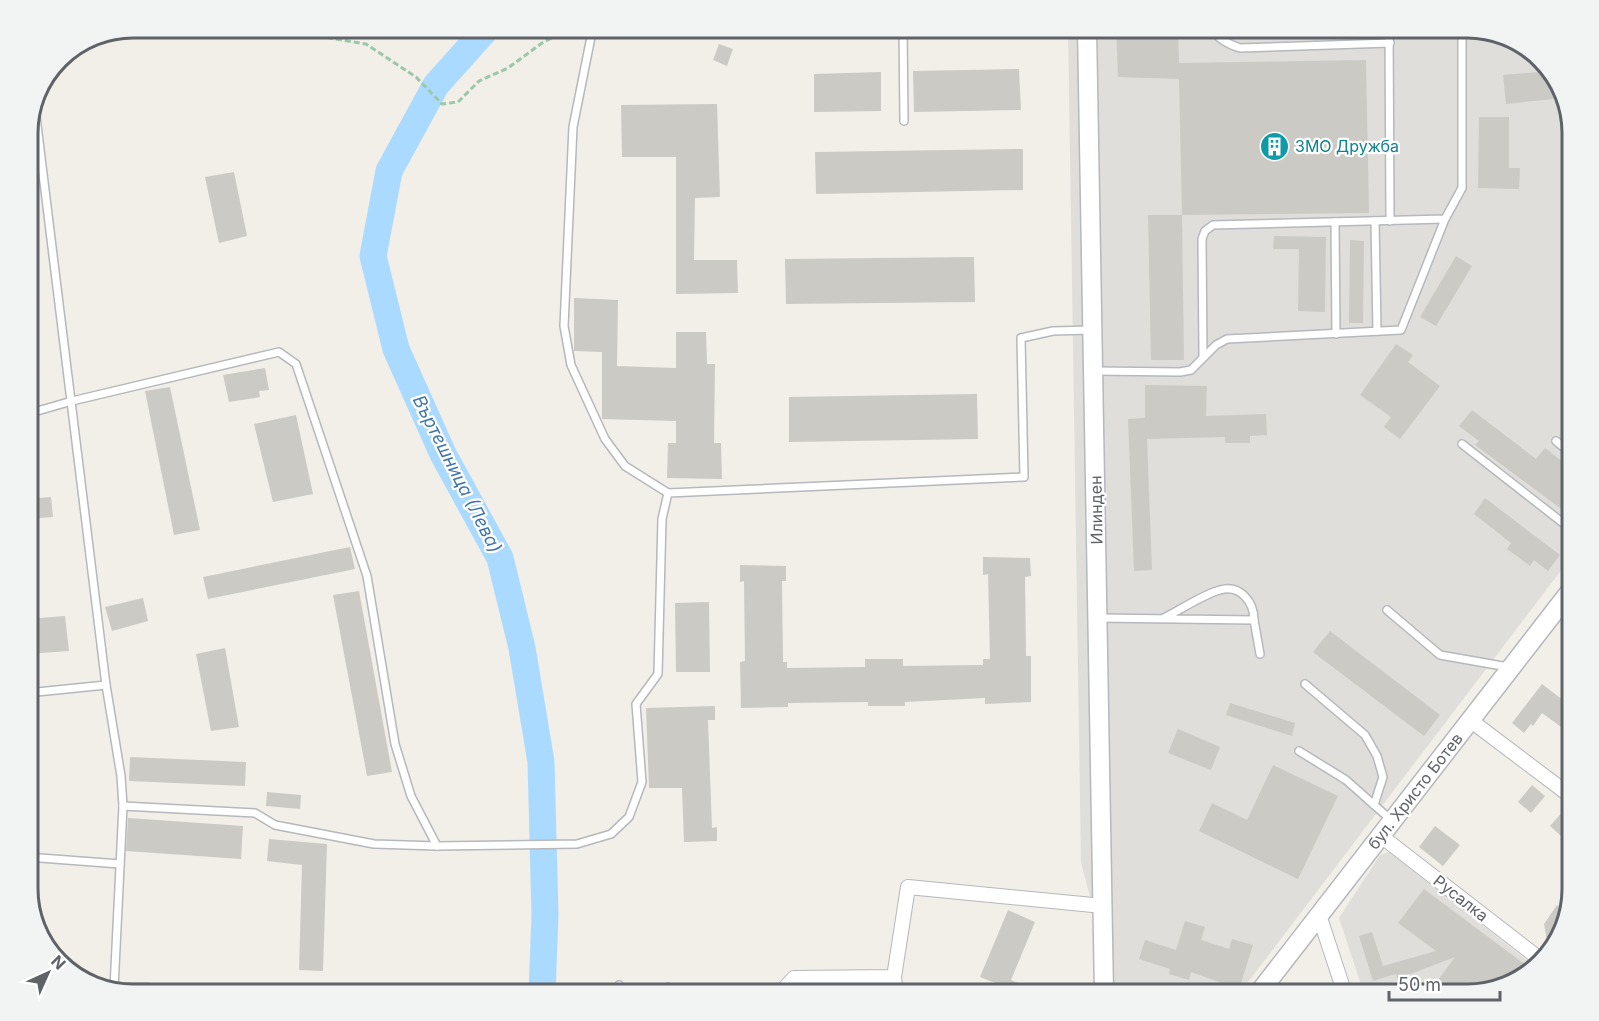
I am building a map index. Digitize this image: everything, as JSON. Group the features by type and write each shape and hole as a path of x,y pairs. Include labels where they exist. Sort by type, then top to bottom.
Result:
{"street":[{"name":"Илинден","path":"1088,38 1104,983"},
{"name":"бул. Христо Ботев","path":"1266,983 1562,602"},
{"path":"1470,720 1562,789"},
{"name":"Русалка","path":"1381,836 1534,955"},
{"path":"895,983 908,887 1103,906"},
{"path":"1319,915 1341,983"},
{"path":"789,983 794,978 894,977"}],"lane":[{"path":"591,38 573,128 564,326 571,365 605,439 626,466 668,492 1024,477 1021,338 1053,331 1093,330"},
{"path":"903,38 904,121"},
{"path":"1219,38 1240,48 1390,43"},
{"path":"1390,38 1390,221"},
{"path":"1094,371 1180,372 1191,370 1216,345 1227,339 1401,330 1445,219 1462,188 1462,38"},
{"path":"38,133 106,685 121,776 123,806 114,982"},
{"path":"1203,357 1202,238 1205,231 1213,225 1445,219"},
{"path":"1375,221 1377,331"},
{"path":"1335,222 1336,334"},
{"path":"38,411 279,352 296,364 367,576 395,744 411,796 437,846"},
{"path":"1556,441 1562,446"},
{"path":"1462,444 1562,522"},
{"path":"123,806 255,813 275,825 374,844 437,846 576,844 611,834 629,818 642,782 636,704 658,674 662,519 668,492"},
{"path":"1164,618 1220,590 1230,589 1240,592 1252,605 1260,654"},
{"path":"1387,610 1440,655 1511,667"},
{"path":"1098,618 1254,620"},
{"path":"1305,684 1365,735 1377,756 1383,777 1374,805"},
{"path":"38,692 106,685"},
{"path":"1299,751 1346,780 1392,820"},
{"path":"38,858 120,864"}],"path":[{"path":"330,38 366,44 416,77 442,104 458,102 479,81 508,68 551,38"}],"shaded area":[{"path":"1068,38 1479,38 1503,45 1519,53 1534,65 1549,85 1558,108 1562,132 1562,569 1247,983 1112,983 1081,862"},
{"path":"1389,852 1528,961 1509,974 1479,983 1360,983 1339,918 1380,855"}],"building":[{"name":"ЗМО Дружба","path":"1116,38 1178,38 1179,63 1366,60 1369,213 1182,215 1179,79 1118,77"},
{"path":"719,44 733,49 727,66 713,60"},
{"path":"1019,69 1021,110 914,112 913,71"},
{"path":"881,72 881,111 814,112 814,74"},
{"path":"1540,72 1555,99 1506,104 1503,75"},
{"path":"717,104 720,197 695,198 694,260 737,260 738,293 676,294 676,157 622,157 621,105"},
{"path":"1479,117 1509,117 1509,168 1520,168 1519,189 1478,188"},
{"path":"1023,149 1023,190 816,194 815,152"},
{"path":"234,172 247,236 219,243 205,177"},
{"path":"1148,215 1182,215 1184,360 1151,360"},
{"path":"1274,236 1326,237 1325,312 1298,311 1299,249 1273,249"},
{"path":"1350,240 1364,241 1363,323 1349,323"},
{"path":"1456,256 1472,266 1436,326 1420,317"},
{"path":"974,257 975,302 786,304 785,259"},
{"path":"574,298 618,300 617,366 676,368 676,332 706,332 707,364 715,364 714,443 721,443 722,479 667,478 668,443 676,443 676,421 602,419 602,352 574,351"},
{"path":"1396,344 1413,355 1408,362 1440,386 1400,439 1384,427 1391,417 1360,395"},
{"path":"265,368 269,390 259,391 260,397 229,402 223,375"},
{"path":"1145,385 1207,386 1206,416 1266,414 1267,435 1250,436 1250,443 1225,443 1225,437 1147,439 1152,570 1134,571 1128,419 1145,418"},
{"path":"170,387 200,530 174,535 145,391"},
{"path":"977,394 978,439 789,442 789,397"},
{"path":"1472,410 1536,459 1545,448 1562,461 1562,510 1475,445 1479,441 1459,426"},
{"path":"296,415 313,494 273,502 254,424"},
{"path":"51,497 53,517 38,518 38,498"},
{"path":"1485,498 1560,555 1548,571 1534,560 1530,566 1507,549 1511,543 1474,514"},
{"path":"350,547 355,569 208,599 203,577"},
{"path":"983,557 1030,558 1031,576 1025,577 1026,656 1031,656 1031,702 985,704 985,698 905,702 905,706 868,706 868,702 788,703 788,707 741,708 740,662 745,661 744,581 740,582 740,565 786,566 786,581 782,581 783,662 787,662 787,668 865,667 865,659 903,659 903,666 983,665 983,659 990,659 988,574 983,575"},
{"path":"359,591 392,772 367,776 333,595"},
{"path":"143,598 148,621 112,631 105,607"},
{"path":"709,602 710,672 676,672 675,603"},
{"path":"65,616 69,651 38,653 38,618"},
{"path":"1330,631 1440,715 1424,736 1313,652"},
{"path":"225,648 239,727 211,731 196,654"},
{"path":"1542,684 1562,699 1562,728 1542,713 1533,726 1531,724 1524,733 1512,723"},
{"path":"1230,703 1295,723 1292,736 1226,715"},
{"path":"715,706 715,720 708,720 712,828 717,827 717,841 684,842 682,788 649,788 646,708"},
{"path":"1178,729 1220,747 1211,770 1168,753"},
{"path":"130,757 246,762 245,786 129,781"},
{"path":"1273,765 1338,796 1298,879 1199,831 1212,803 1247,820"},
{"path":"1532,785 1545,796 1531,813 1518,802"},
{"path":"267,792 301,795 300,809 266,806"},
{"path":"1562,812 1562,837 1550,826"},
{"path":"128,818 243,826 241,859 126,851"},
{"path":"1435,826 1460,845 1443,866 1419,847"},
{"path":"269,839 327,844 323,971 299,970 302,865 267,861"},
{"path":"1424,889 1524,964 1509,974 1479,983 1436,983 1455,957 1397,979 1396,974 1373,981 1359,936 1372,932 1383,966 1436,951 1398,923"},
{"path":"1557,905 1560,907 1547,939 1544,924"},
{"path":"1008,910 1035,922 1011,980 1018,983 995,983 980,977"},
{"path":"1185,921 1205,927 1201,940 1229,949 1232,939 1253,945 1241,983 1222,983 1191,972 1189,980 1169,974 1170,969 1139,959 1145,940 1176,950"},
{"path":"120,982 149,982 149,983"}],"waterway":[{"name":"Въртешница (Лева)","path":"478,38 436,85 389,171 373,256 396,349 443,454 500,558 522,648 541,762 545,915 542,983"}],"place":[{"name":"ЗМО Дружба","path":"1274,146"}]}
